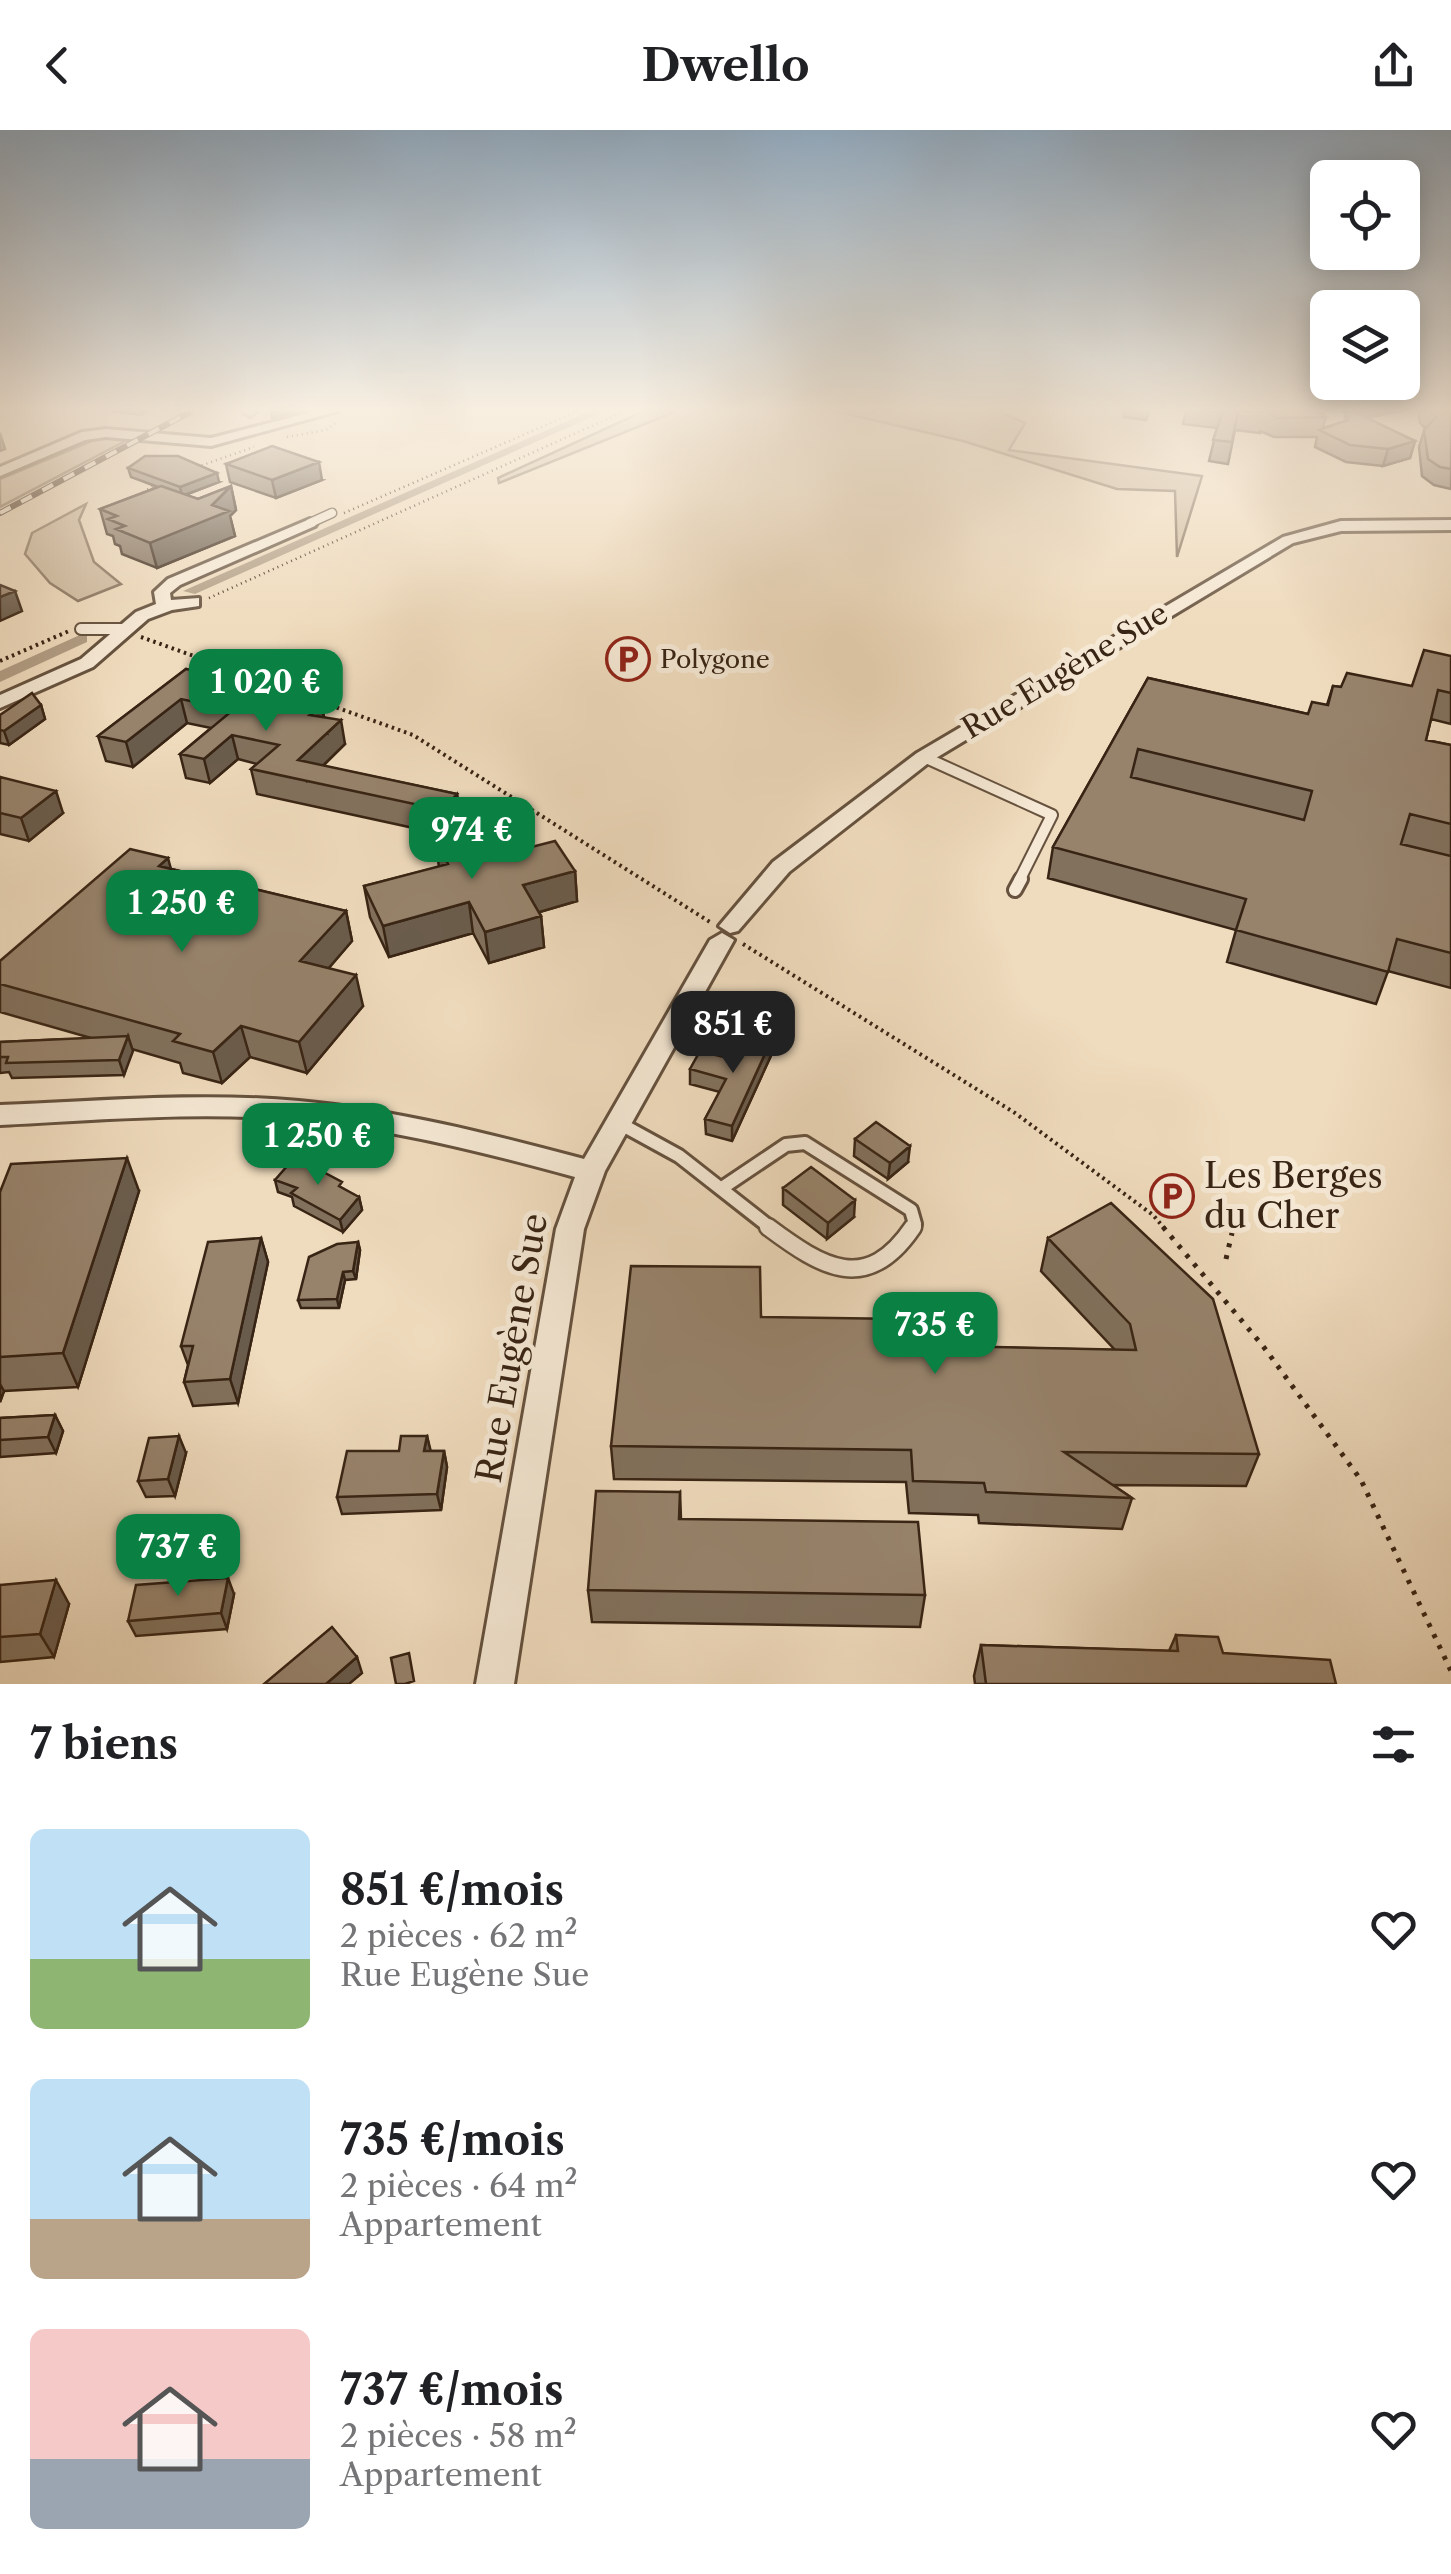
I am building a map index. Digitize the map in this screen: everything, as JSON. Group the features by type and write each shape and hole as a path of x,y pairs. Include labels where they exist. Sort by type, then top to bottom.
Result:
{"street":[{"path":"164,605 162,592 174,582 310,523"},
{"name":"Rue Eugène Sue","path":"494,1684 564,1258 591,1171 726,933 781,867 924,756 1288,540 1341,526 1451,526"},
{"path":"0,702 83,666 105,650 121,629 164,605 193,602"},
{"path":"0,1115 228,1108 334,1114 449,1135 591,1171"}],"lane":[{"path":"310,523 332,513"},
{"path":"81,629 121,629"},
{"path":"924,756 1052,815 1015,890"},
{"path":"617,1122 660,1142 823,1264 852,1271 871,1269 916,1224 912,1210 805,1144 786,1145 722,1188"}],"path":[{"path":"136,496 157,484"},
{"path":"310,523 404,484"},
{"path":"0,660 81,629"},
{"path":"1226,1258 1232,1233"}],"shaded area":[{"path":"0,484 45,484 0,507"},
{"path":"1099,484 1200,484 1177,557 1175,491 1117,489"},
{"path":"86,504 79,520 94,562 121,584 78,601 50,583 25,554 32,533"}],"building":[{"path":"161,486 198,499 231,486 212,505 229,511 150,543 116,529 125,526 108,519 117,516 100,509"},
{"path":"0,585 15,591 0,597"},
{"path":"1424,650 1451,656 1451,693 1438,690 1426,740 1451,745 1451,824 1410,814 1401,844 1451,856 1451,953 1397,939 1388,972 1236,930 1246,899 1053,847 1148,678 1308,714 1312,702 1328,705 1333,686 1341,687 1347,673 1412,686","holes":["1138,749 1312,791 1304,820 1131,777"]},
{"path":"186,669 217,675 229,670 253,681 232,691 295,704 302,698 322,708 310,715 341,720 298,760 457,794 442,810 251,769 279,745 232,735 204,759 180,754 233,710 181,699 126,742 98,736"},
{"path":"32,693 41,705 0,730 0,715"},
{"path":"0,777 56,791 21,818 0,813"},
{"path":"487,826 504,854 555,841 575,871 523,885 541,916 485,932 469,902 383,926 364,886 448,864 435,839"},
{"path":"130,849 168,858 159,866 346,911 300,961 356,975 299,1042 241,1026 213,1052 173,1041 180,1034 0,984 0,961"},
{"path":"755,1031 774,1034 732,1126 705,1119 726,1079 690,1069 700,1051 736,1060"},
{"path":"128,1036 119,1060 6,1063 8,1057 0,1057 0,1042"},
{"path":"876,1122 910,1146 890,1163 855,1139"},
{"path":"295,1157 342,1182 339,1186 359,1197 340,1220 291,1193 297,1188 275,1180"},
{"path":"127,1158 63,1353 0,1357 0,1192 11,1164"},
{"path":"811,1167 855,1200 828,1223 783,1188"},
{"path":"1111,1203 1213,1299 1259,1454 1064,1452 1132,1498 986,1492 984,1483 913,1481 911,1450 611,1446 631,1266 760,1267 761,1317 903,1319 905,1345 1136,1350 1130,1324 1048,1238"},
{"path":"261,1238 230,1379 184,1382 193,1346 181,1346 208,1242"},
{"path":"358,1242 353,1271 343,1272 337,1299 298,1300 309,1257 337,1244"},
{"path":"55,1415 48,1437 0,1440 0,1418"},
{"path":"179,1436 168,1479 138,1481 149,1438"},
{"path":"401,1436 427,1436 424,1451 444,1451 437,1494 337,1497 347,1451 399,1451"},
{"path":"596,1491 680,1492 679,1519 918,1522 925,1595 588,1590"},
{"path":"228,1578 221,1613 128,1621 136,1585"},
{"path":"56,1580 40,1634 0,1637 0,1585"},
{"path":"332,1627 357,1657 326,1684 264,1684"},
{"path":"1176,1635 1218,1637 1223,1653 1330,1660 1336,1684 986,1684 981,1645 1178,1651"},
{"path":"409,1653 414,1681 396,1684 391,1658"}],"waterway":[{"path":"190,591 435,484"},
{"path":"0,677 82,639"}],"railway":[{"path":"0,513 55,484"}],"place":[{"name":"Polygone","path":"628,659"},
{"name":"Les Berges du Cher","path":"1172,1196"}]}
